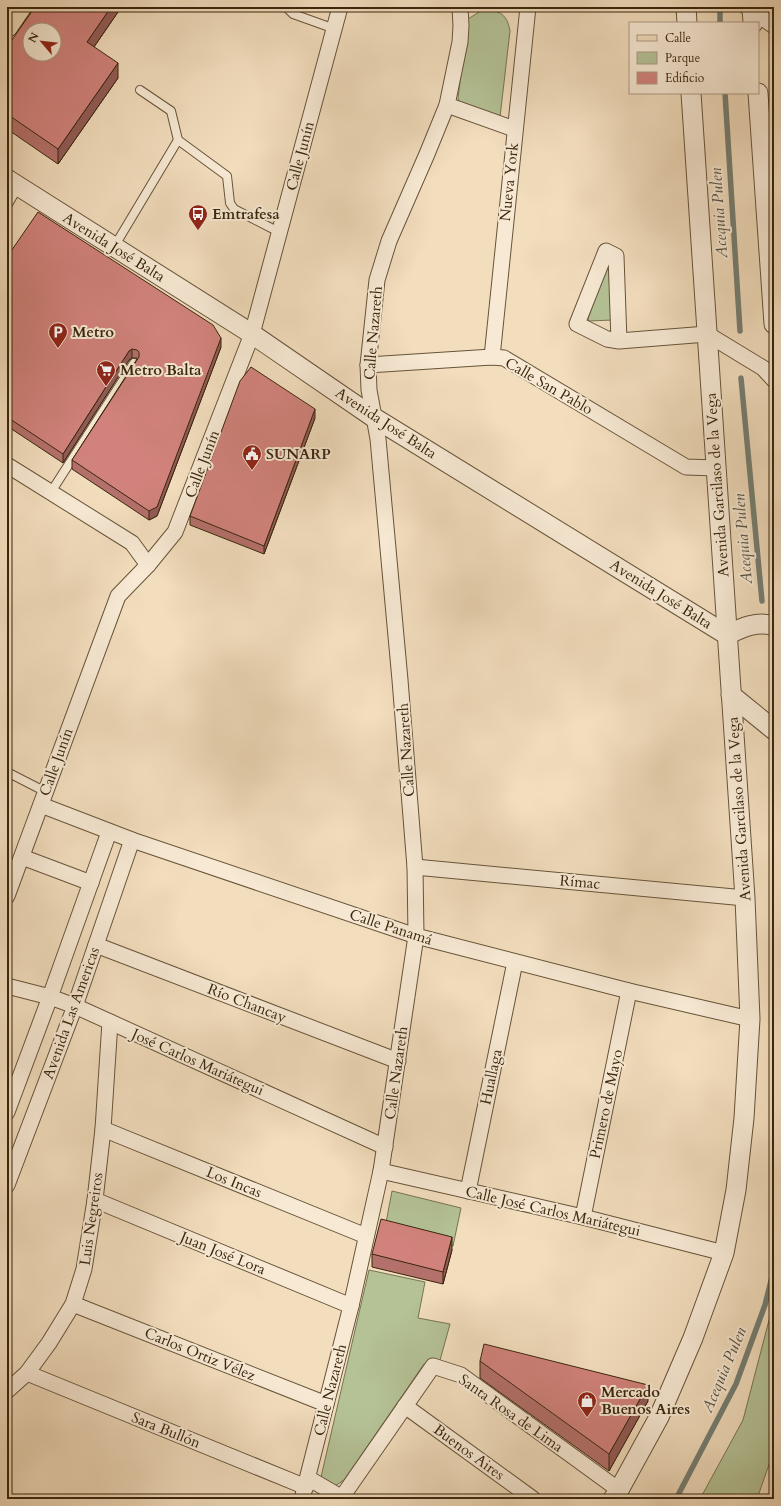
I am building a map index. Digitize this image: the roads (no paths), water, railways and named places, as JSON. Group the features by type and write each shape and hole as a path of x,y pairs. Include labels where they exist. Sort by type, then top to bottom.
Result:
{"main road":[{"path":"7,26 20,7"}],"street":[{"name":"Calle Junín","path":"7,896 118,596 148,565 176,532 252,334 340,7"},
{"name":"Calle Nazareth","path":"305,1488 351,1306 381,1171 416,936 414,867 399,665 378,439 369,390 368,365 377,280 389,241 447,105 460,42 460,7"},
{"name":"Nueva York","path":"492,357 514,129 528,7"},
{"path":"686,7 687,22"},
{"path":"751,12 774,26"},
{"name":"Avenida Garcilaso de la Vega","path":"616,1495 659,1417 693,1338 724,1253 736,1190 744,1118 750,1019 745,898 691,94"},
{"path":"758,94 769,186 774,324"},
{"path":"447,105 514,129"},
{"name":"Avenida José Balta","path":"13,183 252,334 373,417 727,635 743,627 761,624 774,626"},
{"path":"620,341 616,256 606,251 577,324 607,338 620,341 707,334 762,368 774,380"},
{"name":"Calle San Pablo","path":"368,365 492,357 504,358 686,467 716,468"},
{"path":"7,464 132,543 148,565"},
{"path":"731,695 774,730"},
{"name":"Calle Panamá","path":"43,799 109,832 416,936 629,991 750,1019"},
{"name":"Avenida Las Americas","path":"7,1112 109,832"},
{"name":"Avenida Las Americas","path":"7,1185 75,1006 132,840"},
{"path":"22,857 91,883"},
{"name":"Rímac","path":"414,867 745,898"},
{"name":"Río Chancay","path":"96,945 398,1061"},
{"name":"Huallaga","path":"468,1191 515,962"},
{"name":"José Carlos Mariátegui","path":"7,986 50,997 75,1006 385,1148"},
{"name":"Primero de Mayo","path":"583,1217 629,991"},
{"name":"Luis Negreiros","path":"7,1391 27,1374 49,1343 73,1304 84,1269 95,1200 103,1129 110,1022"},
{"name":"Los Incas","path":"103,1129 366,1236"},
{"name":"Calle José Carlos Mariátegui","path":"381,1171 583,1217 724,1253"},
{"name":"Juan José Lora","path":"95,1200 351,1306"},
{"name":"Carlos Ortiz Vélez","path":"73,1304 326,1404"},
{"name":"Santa Rosa de Lima","path":"343,1498 433,1366 461,1375 616,1495"},
{"name":"Sara Bullón","path":"27,1374 305,1488 343,1498"},
{"name":"Buenos Aires","path":"405,1406 533,1499"}],"lane":[{"path":"288,7 293,14 334,29"},
{"path":"140,90 171,111 178,140 227,176 230,203 234,209 279,232"},
{"path":"114,247 178,140"},
{"path":"7,206 13,183"},
{"path":"51,492 134,363"},
{"path":"7,772 43,799"}],"waterway":[{"name":"Acequia Pulen","path":"720,12 720,22"},
{"name":"Acequia Pulen","path":"725,94 740,331"},
{"name":"Acequia Pulen","path":"741,378 762,601"},
{"name":"Acequia Pulen","path":"676,1499 736,1384 765,1305 774,1269"}],"place":[{"name":"Emtrafesa","path":"198,231"},
{"name":"Metro","path":"58,349"},
{"name":"Metro Balta","path":"106,387"},
{"name":"SUNARP","path":"252,471"},
{"name":"Mercado Buenos Aires","path":"587,1418"}]}
